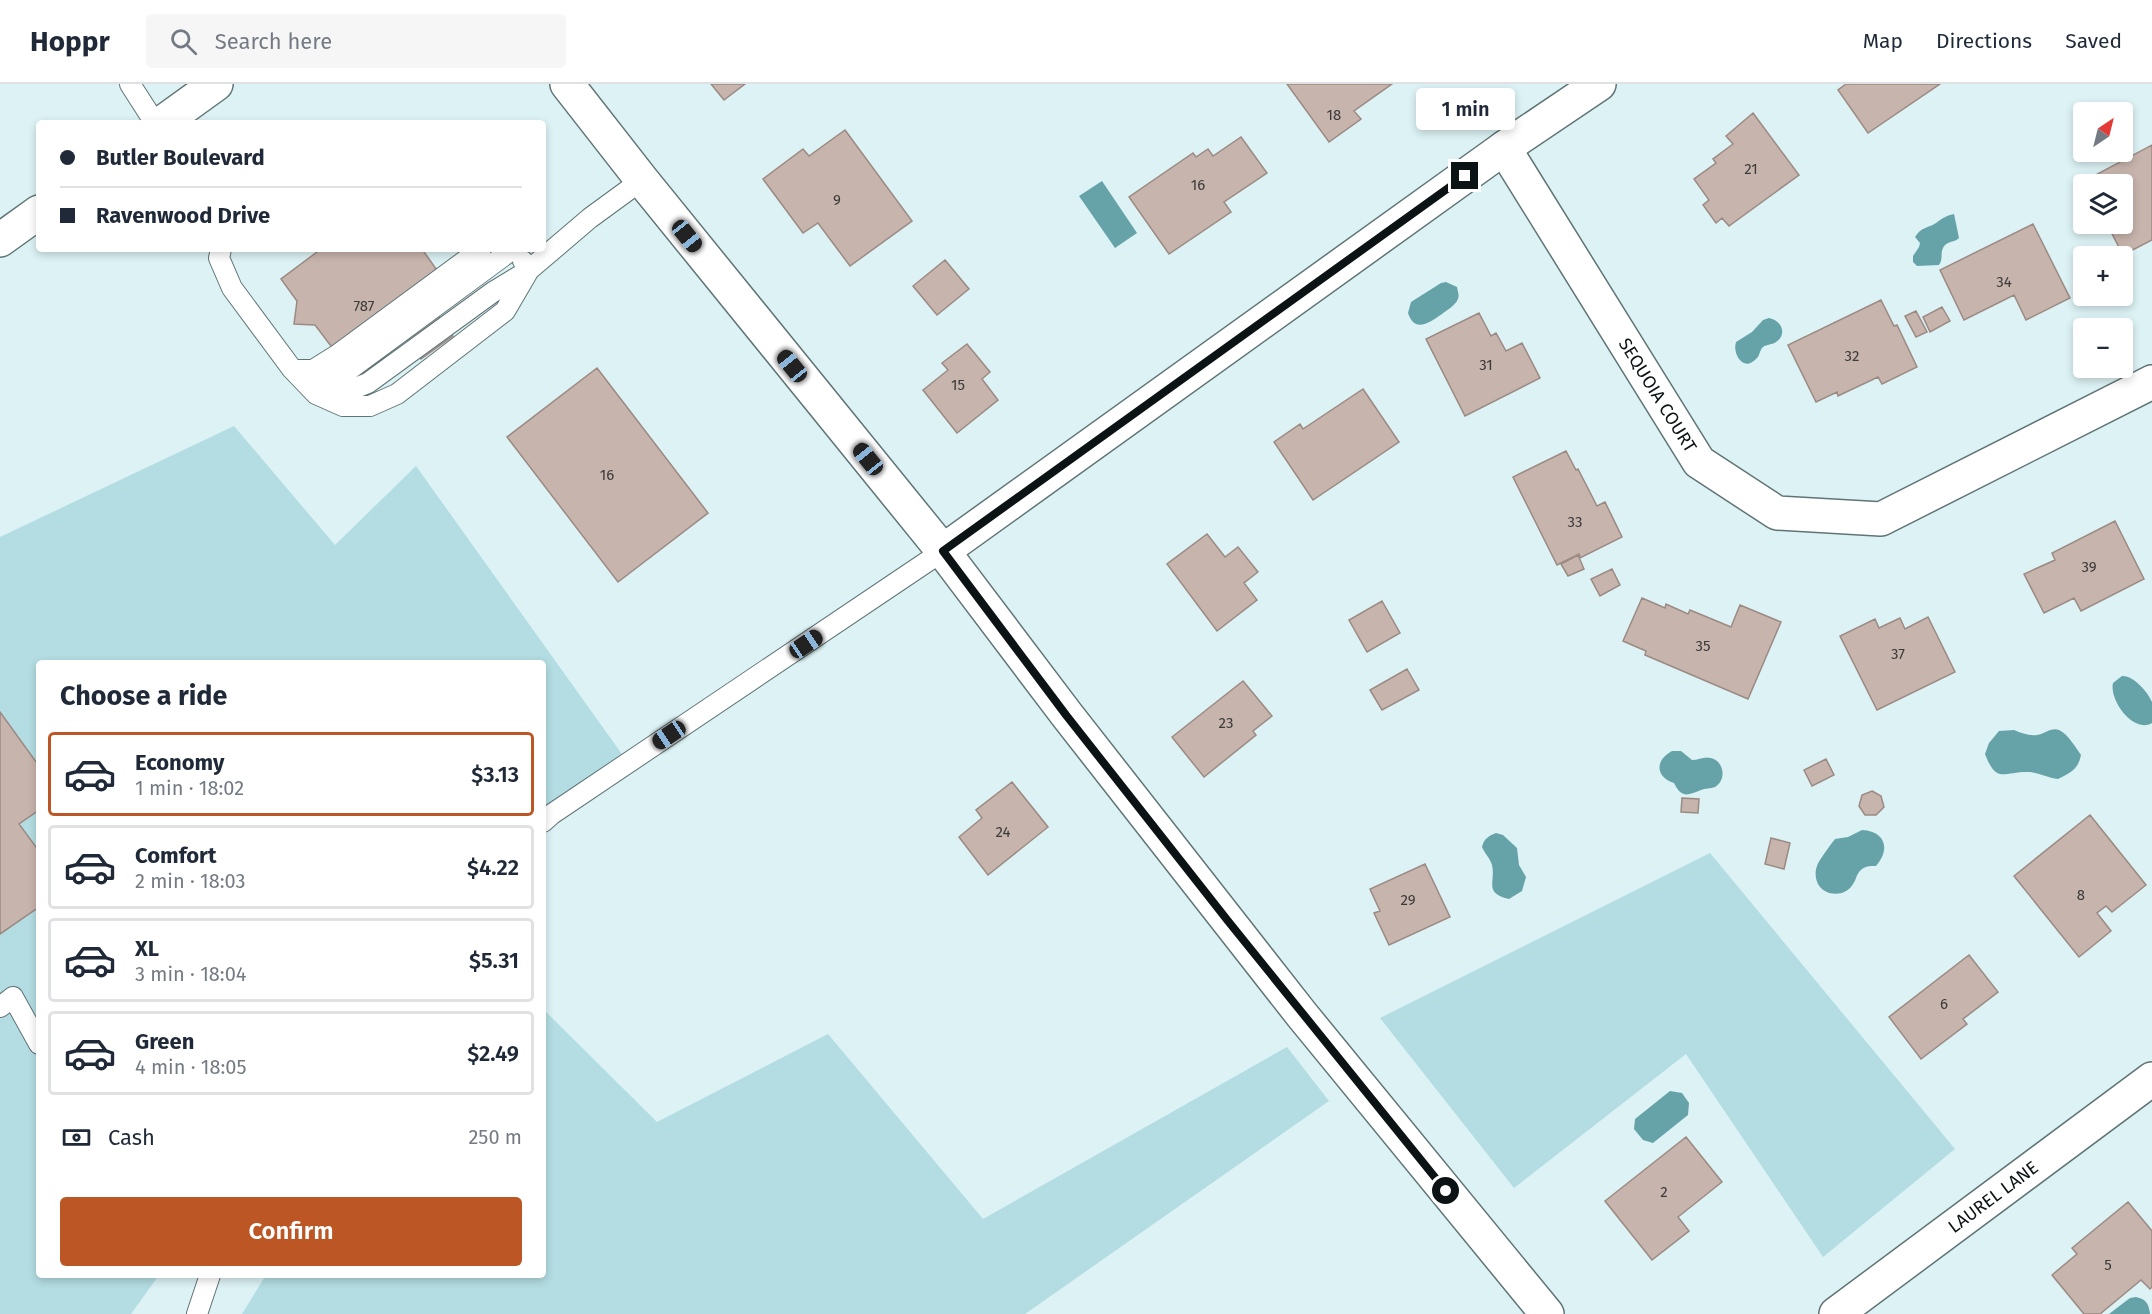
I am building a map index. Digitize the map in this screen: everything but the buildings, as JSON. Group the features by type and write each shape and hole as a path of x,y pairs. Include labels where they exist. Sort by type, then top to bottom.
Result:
{"main road":[{"path":"166,120 216,84"},
{"path":"567,84 943,551 1066,715 1302,1015 1547,1314"},
{"path":"943,551 1504,148 1599,84"},
{"name":"SEQUOIA COURT","path":"1504,148 1699,462 1777,513 1881,519 2152,382"},
{"path":"3,232 36,214"},
{"name":"LAUREL LANE","path":"1836,1314 2150,1084"}],"lane":[{"path":"130,84 153,120"},
{"path":"220,252 219,258 232,288 292,369 316,394 343,406 370,406 397,394 505,311 529,270 590,218 642,180"},
{"path":"292,369 313,370 337,356 477,252"},
{"path":"292,369 317,380 342,375 509,252"},
{"path":"515,252 529,270"},
{"path":"546,819 943,551"},
{"path":"0,1007 13,997 36,1039"},
{"path":"197,1314 209,1278"}],"shaded area":[{"path":"1102,181 1137,233 1115,248 1079,196"},
{"path":"1954,214 1959,238 1945,245 1939,265 1917,266 1913,262 1913,256 1920,243 1915,237 1917,234 1944,217"},
{"path":"1446,282 1457,287 1459,296 1456,303 1428,323 1419,325 1415,323 1408,313 1411,302"},
{"path":"1769,318 1780,324 1782,335 1780,339 1763,347 1752,363 1743,363 1737,357 1736,342 1752,332 1763,320"},
{"path":"234,426 335,545 416,466 629,764 546,818 546,660 36,660 36,1278 157,1278 131,1314 0,1314 0,537"},
{"path":"2122,676 2135,681 2150,698 2152,723 2137,724 2124,714 2113,690 2113,683"},
{"path":"2053,729 2059,730 2069,738 2081,755 2076,768 2058,779 2030,772 1997,773 1989,764 1985,754 1989,743 1999,731 2014,730 2034,735"},
{"path":"1672,751 1681,751 1692,760 1706,757 1715,760 1722,771 1719,784 1692,793 1680,792 1674,783 1664,777 1660,768 1662,759"},
{"path":"1862,830 1870,831 1880,837 1884,847 1881,860 1876,866 1861,870 1846,891 1835,894 1825,891 1818,884 1816,877 1816,868 1820,860 1835,839 1848,837"},
{"path":"1496,833 1503,835 1517,848 1519,865 1526,877 1522,891 1509,899 1501,897 1493,890 1492,865 1482,847 1487,838"},
{"path":"1710,853 1955,1149 1823,1257 1686,1054 1514,1188 1380,1018"},
{"path":"546,1012 657,1122 828,1034 983,1219 1287,1047 1329,1101 1025,1314 242,1314 264,1278 546,1278"},
{"path":"1670,1091 1682,1093 1689,1103 1688,1115 1653,1143 1643,1140 1634,1129 1635,1119"},
{"path":"2136,1297 2146,1302 2150,1314 2109,1314 2130,1298"}],"route":[{"path":"1446,1191 1302,1015 1066,715 943,551 1465,176"}]}
